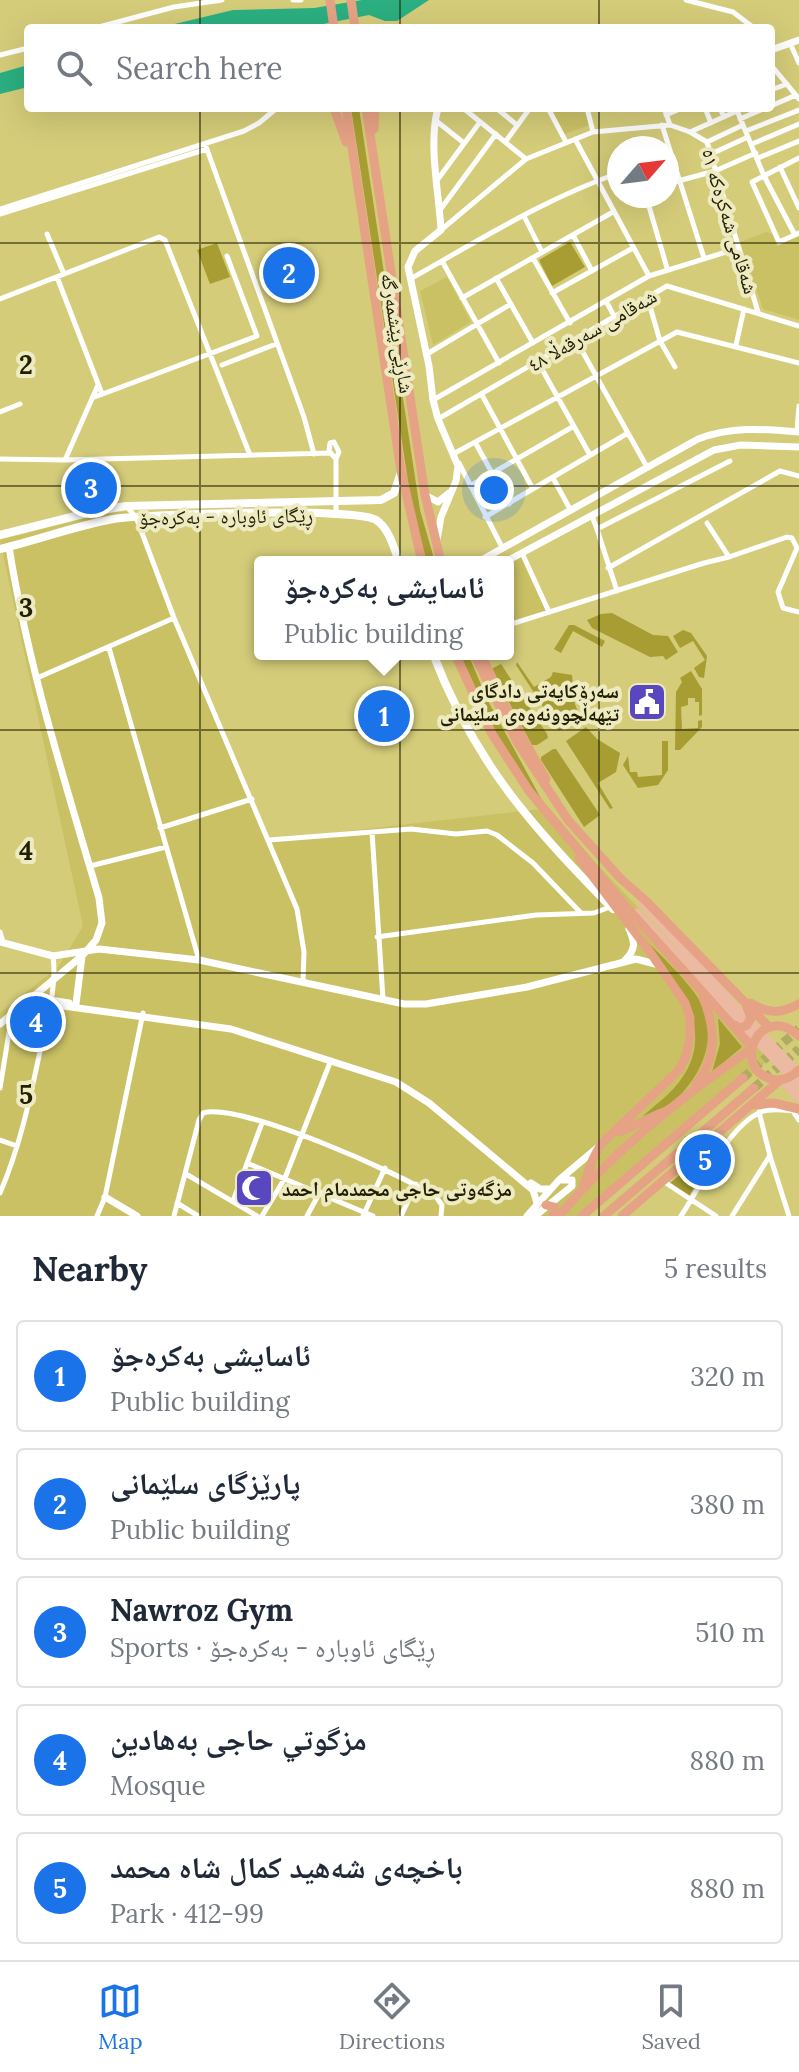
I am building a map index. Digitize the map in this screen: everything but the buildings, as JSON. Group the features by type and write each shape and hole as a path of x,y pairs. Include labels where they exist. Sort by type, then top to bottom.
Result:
{"highway":[{"path":"333,24 329,0 336,0"},
{"path":"351,0 354,24"},
{"path":"335,112 356,171"},
{"name":"شاڕێی پێشمەرگە","path":"347,112 401,471 421,556"},
{"name":"شاڕێی پێشمەرگە","path":"367,112 425,495 440,556"},
{"path":"375,112 375,169"},
{"path":"457,660 492,734 513,769 660,966 680,994 687,1010 690,1038 686,1056 674,1077 605,1141 593,1159 583,1187"},
{"path":"477,660 517,742 554,801 620,878 646,901 734,1010 752,1048 752,1061 758,1071 768,1078 781,1080"},
{"path":"484,660 505,706 544,774 554,801"},
{"path":"541,807 700,990 734,1010 772,1027 788,1028 799,1036"},
{"path":"605,1141 675,1105 700,1078 712,1047 712,1020 700,990"},
{"path":"734,1010 773,1013 799,1005"},
{"path":"556,1216 583,1187 675,1105 752,1048 759,1034 799,1005"},
{"path":"626,1213 756,1109 781,1080 799,1072"},
{"path":"582,1216 743,1078"},
{"path":"604,1216 754,1088"},
{"path":"756,1109 774,1103 799,1109"},
{"path":"542,1204 554,1207 556,1216"}],"main road":[{"path":"0,535 122,507 373,501 388,498 396,489 401,471"},
{"path":"152,505 155,516"},
{"path":"119,518 122,507"},
{"name":"ڕێگای ئاوبارە - بەکرەجۆ","path":"4,548 119,518 336,514 359,515 380,523 397,556"},
{"path":"436,660 455,706 497,778 525,815 626,922"},
{"path":"592,865 799,1072"},
{"path":"734,1010 799,1085"},
{"path":"781,1080 799,1098"}],"street":[{"path":"110,24 174,7 222,0"},
{"path":"293,0 301,0"},
{"path":"686,0 733,12 749,24"},
{"path":"775,48 799,40"},
{"path":"775,42 786,44 799,63"},
{"path":"0,55 24,49"},
{"path":"775,70 797,97 775,105"},
{"path":"775,88 787,84"},
{"path":"707,142 799,110"},
{"path":"0,212 206,146 252,127 272,112"},
{"path":"437,112 441,230 410,258 410,279 438,419 503,549"},
{"path":"468,112 526,159"},
{"path":"506,112 517,125"},
{"path":"506,141 527,112"},
{"path":"550,112 566,142"},
{"path":"588,112 593,132"},
{"path":"665,112 680,180 704,258"},
{"path":"707,112 711,123"},
{"path":"722,112 724,117"},
{"path":"690,132 733,112"},
{"path":"737,112 764,176 797,234 779,242 752,182 764,176 780,167 799,158"},
{"path":"711,154 761,112"},
{"path":"435,120 464,143"},
{"path":"438,179 480,122"},
{"path":"752,145 799,124"},
{"name":"شەقامی شەکرەکە ٥١","path":"441,230 526,159 593,132 666,125 690,132 707,142 758,312"},
{"path":"440,211 496,134"},
{"path":"575,139 649,276"},
{"path":"680,180 799,141"},
{"path":"206,146 304,417 314,454"},
{"path":"780,167 799,208"},
{"path":"410,279 524,216 607,177"},
{"path":"650,208 667,268"},
{"path":"462,298 613,212"},
{"path":"524,216 542,252"},
{"path":"47,234 64,274"},
{"path":"573,235 592,271"},
{"path":"0,299 159,237 165,240 250,455"},
{"path":"552,293 633,248"},
{"path":"433,400 649,276 739,248"},
{"path":"92,398 257,336 227,256"},
{"path":"533,258 570,323"},
{"path":"442,261 499,363"},
{"path":"57,277 102,394"},
{"path":"496,278 533,343"},
{"name":"شەقامی سەرقەڵا ٤٨","path":"438,419 667,286 799,326"},
{"path":"647,296 660,341 675,367"},
{"path":"606,301 614,316"},
{"path":"427,354 511,304"},
{"path":"736,345 744,309"},
{"path":"456,456 475,442 677,332 799,363"},
{"path":"576,340 647,467"},
{"path":"222,365 276,344"},
{"path":"538,362 590,455"},
{"path":"65,460 98,384"},
{"path":"482,395 533,489"},
{"path":"0,412 20,404"},
{"path":"495,556 688,443 718,432 746,428 798,432 799,406"},
{"path":"425,495 440,502 455,484 468,483 492,473 574,426"},
{"path":"485,517 628,433"},
{"path":"475,442 509,504"},
{"path":"336,459 331,453 332,443 339,450 336,459 336,514"},
{"path":"514,557 719,448 741,445 799,447"},
{"path":"0,459 331,453"},
{"path":"436,545 441,517 455,484 456,456"},
{"path":"597,529 730,461"},
{"path":"608,568 780,471 799,476"},
{"path":"553,478 571,511"},
{"path":"136,517 152,505"},
{"path":"122,507 136,517 174,618 299,917 304,952 303,982"},
{"path":"592,516 617,591"},
{"path":"707,523 729,557"},
{"path":"514,623 787,537 796,537 797,548 778,592 783,608 799,612"},
{"path":"0,1024 82,956 96,940 102,923 99,898 4,548"},
{"path":"522,553 549,612"},
{"path":"37,678 174,618"},
{"path":"109,648 199,960"},
{"path":"160,828 252,799"},
{"path":"269,840 411,829 456,834 487,831 497,835 533,863 581,913"},
{"path":"372,832 383,1000"},
{"path":"90,866 166,847"},
{"path":"377,937 536,915 594,913 611,906"},
{"path":"623,961 633,953 634,946 626,922"},
{"path":"0,932 1,942 53,956 88,949 126,950 199,960 383,1000 426,1004 527,987 623,961 636,959 660,966"},
{"path":"0,1193 17,1146 50,1002 56,975 53,956"},
{"path":"76,1004 82,956"},
{"path":"29,999 242,1029 382,1076 430,1102 535,1187 550,1189"},
{"path":"50,1002 143,1015"},
{"path":"0,1088 12,1014"},
{"path":"97,1216 105,1197 143,1015"},
{"path":"186,1174 255,1215 285,1178 331,1060"},
{"path":"430,1102 533,1190 542,1204"},
{"path":"756,1109 793,1111 799,1120"},
{"path":"756,1109 789,1216"},
{"path":"681,1216 733,1135 756,1109"},
{"path":"174,1216 199,1120 203,1113 224,1113 303,1136 385,1168 416,1184 439,1201 441,1216"},
{"path":"233,1201 262,1123"},
{"path":"0,1140 17,1146"},
{"path":"535,1216 550,1189 605,1141"},
{"path":"732,1216 770,1156"},
{"path":"247,1163 373,1216"},
{"path":"364,1214 385,1168"},
{"path":"527,1216 573,1185 570,1179 559,1180"},
{"path":"663,1181 716,1216"},
{"path":"401,1216 416,1184"},
{"path":"307,1216 320,1192"},
{"path":"105,1197 137,1216"},
{"path":"177,1203 198,1216"},
{"path":"779,1216 786,1207"}],"shaded area":[{"path":"362,0 429,0 397,21 385,21 369,15 323,24 175,24 233,10 314,8"},
{"path":"24,66 24,88 0,94 0,73"},
{"path":"352,112 360,112 420,510 433,556 425,556 413,514"},
{"path":"552,112 587,112 590,125 564,134"},
{"path":"766,232 772,234 777,246 799,236 799,320 763,309 740,242"},
{"path":"570,242 585,267 552,286 539,260"},
{"path":"217,243 230,277 210,284 197,250"},
{"path":"447,277 471,322 433,345 420,291"},
{"path":"135,511 167,601 269,840 549,808 596,863 776,1054 589,1216 0,1216 0,1013 59,966 83,926 0,540 107,513"},
{"path":"522,553 549,612 514,623 514,558"},
{"path":"612,613 653,635 668,636 678,652 666,660 663,656 650,657 592,628 587,620"},
{"path":"569,625 605,641 602,647 573,631 561,653 554,649"},
{"path":"683,630 691,633 707,656 704,678 699,677 694,668 705,660 693,641 680,648 673,636"},
{"path":"463,660 471,660 488,701 545,806 515,765 497,735"},
{"path":"517,662 534,687 551,677 553,672 572,675 574,701 580,718 559,731 516,665"},
{"path":"501,664 547,734 548,738 537,745 532,745 491,669"},
{"path":"691,671 702,689 702,715 699,716 699,702 688,698 688,705 681,707 682,729 698,728 698,721 702,720 702,727 680,750 675,750 676,692 682,682 680,678"},
{"path":"586,727 597,739 620,753 616,772 598,783 613,808 610,809 566,741"},
{"path":"662,741 668,741 668,770 658,785 638,788 623,765 628,756 630,772 637,772 638,777 662,775"},
{"path":"556,749 600,815 584,827 541,760"},
{"path":"642,936 696,995 707,1023 708,1037 701,1065 685,1090 671,1103 642,1117 682,1078 692,1059 695,1040 687,1003"},
{"path":"718,1018 742,1047 712,1072 720,1044"},
{"path":"726,1136 689,1196 670,1183"}],"tunnel":[{"path":"743,1078 799,1029"},
{"path":"754,1088 799,1049"}],"place":[{"name":"پارێزگای سلێمانی","path":"289,273"},
{"name":"Nawroz Gym","path":"91,488"},
{"name":"سەرۆکایەتی دادگای تێهەڵچوونەوەی سلێمانی","path":"647,702"},
{"name":"ئاسایشی بەکرەجۆ","path":"384,716"},
{"name":"مزگوتي حاجی بەهادین","path":"36,1022"},
{"name":"باخچەی شەهید کمال شاە محمد","path":"705,1160"},
{"name":"مزگەوتی حاجی محمدمام احمد","path":"254,1188"}]}
